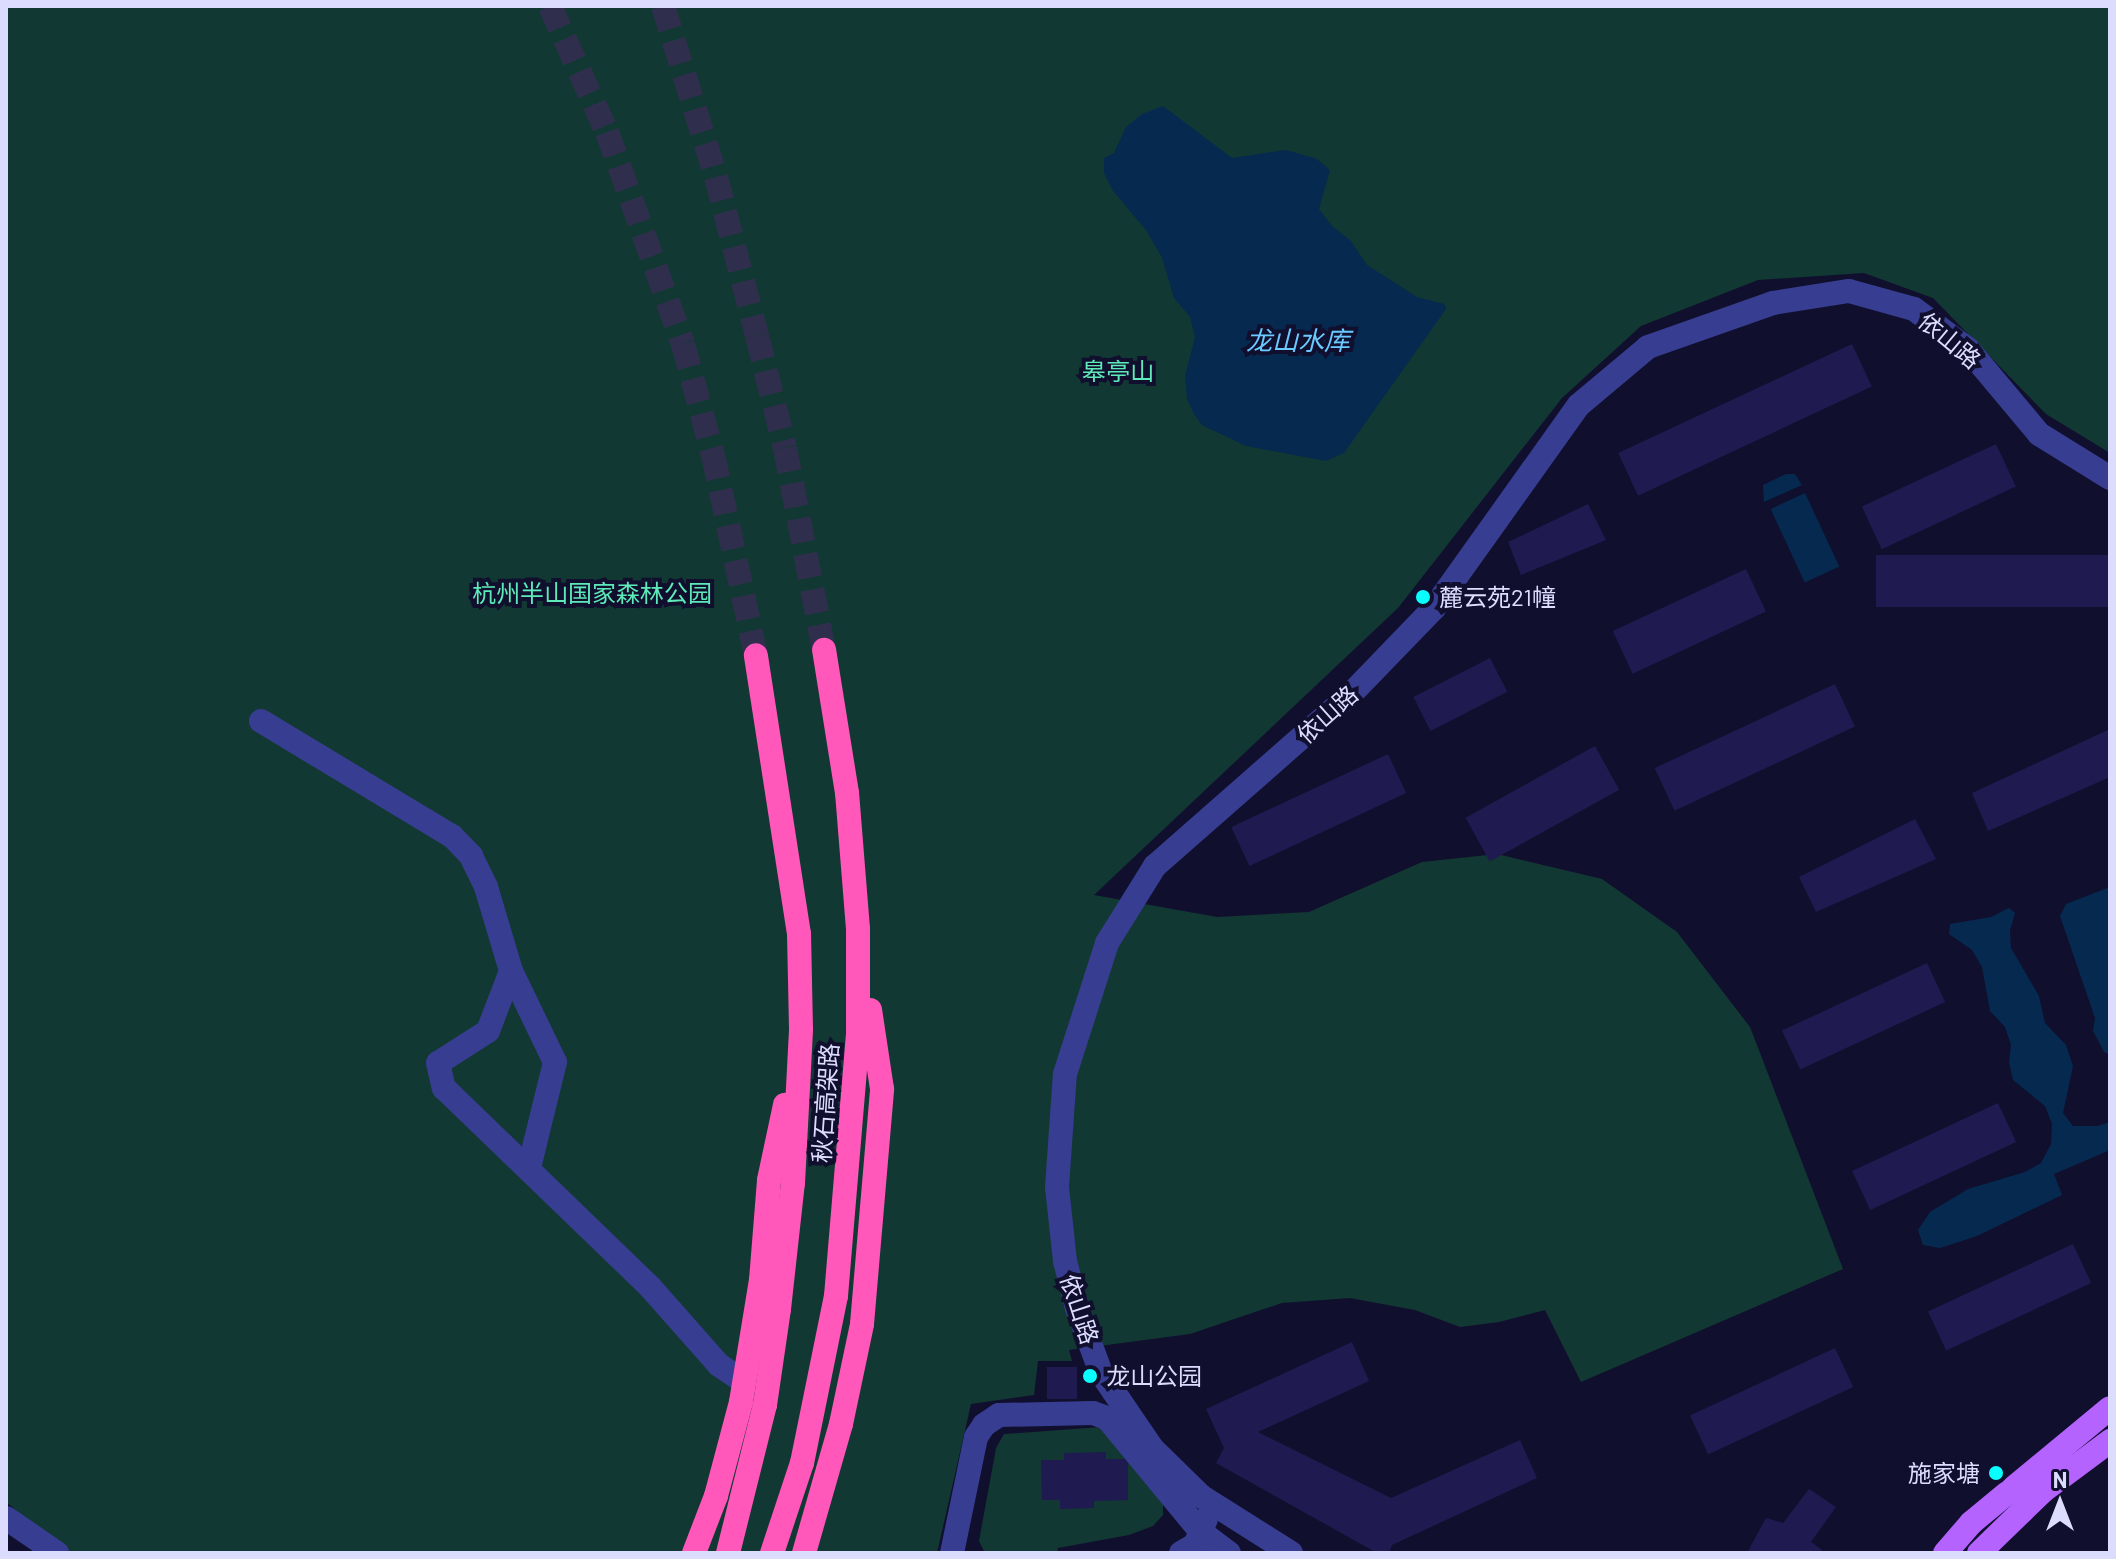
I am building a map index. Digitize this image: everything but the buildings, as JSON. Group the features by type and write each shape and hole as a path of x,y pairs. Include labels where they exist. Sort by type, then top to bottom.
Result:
{"highway":[{"name":"秋石高架路","path":"772,1553 802,1463 836,1296 858,1032 858,929 847,793 824,650"},
{"name":"秋石高架路","path":"728,1553 765,1405 775,1336 793,1183 801,1029 799,934 756,655"},
{"path":"804,1553 841,1424 862,1324 882,1089 858,929"},
{"path":"694,1553 716,1496 744,1382 761,1280 769,1180 801,1029"}],"main road":[{"path":"1945,1553 1971,1523 2110,1408"},
{"path":"1979,1553 2043,1491 2110,1441"}],"street":[{"name":"依山路","path":"1291,1553 1209,1501 1152,1448 1101,1373 1077,1308 1065,1261 1057,1187 1065,1074 1107,943 1155,866 1352,693 1434,608 1579,405 1648,347 1773,303 1849,291 1914,309 1968,349 2039,434 2110,478"},
{"path":"261,721 452,836 471,856 486,887 511,971 555,1062 529,1168"},
{"path":"511,971 488,1031 438,1063 444,1088 650,1287 719,1365 744,1382"},
{"path":"952,1553 976,1437 984,1425 999,1415 1093,1413 1107,1418 1201,1532 1229,1553"},
{"path":"1181,1553 1195,1545 1209,1501"},
{"path":"6,1518 57,1553"}],"green space":[{"name":"皋亭山","path":"6,6 2110,6 2110,453 2046,414 1933,298 1864,273 1758,280 1641,326 1562,398 1398,608 1094,895 1217,917 1309,912 1422,862 1497,854 1602,879 1677,932 1750,1027 1843,1269 1581,1382 1545,1310 1499,1322 1460,1327 1415,1310 1350,1298 1282,1303 1190,1334 1069,1350 1072,1361 1038,1361 1034,1395 971,1404 937,1553 68,1553 6,1502"},
{"path":"1101,1427 1163,1502 1163,1515 1153,1526 1129,1535 1058,1548 1057,1553 985,1553 979,1541 996,1448 1004,1434"}],"water":[{"name":"龙山水库","path":"1163,106 1232,158 1286,150 1317,159 1330,170 1319,209 1332,226 1351,241 1367,265 1417,297 1444,304 1446,309 1344,453 1326,461 1246,446 1202,425 1194,414 1187,399 1185,376 1195,337 1190,317 1174,298 1162,258 1146,230 1113,191 1104,173 1104,158 1114,153 1126,127 1142,114"},
{"path":"1786,474 1795,474 1802,485 1764,502 1763,485"},
{"path":"1805,493 1839,566 1805,582 1771,509"},
{"path":"2110,887 2110,1055 2104,1052 2093,1031 2095,1018 2060,916 2066,904"},
{"path":"2009,908 2015,913 2010,930 2011,948 2039,996 2045,1023 2066,1045 2073,1066 2063,1113 2073,1126 2098,1126 2110,1122 2110,1150 2054,1174 2062,1195 1977,1236 1940,1248 1923,1245 1918,1230 1930,1212 1968,1189 2025,1172 2041,1163 2051,1144 2052,1124 2045,1106 2013,1080 2009,1062 2011,1045 2005,1027 1990,1011 1982,967 1972,950 1949,934 1950,924 1991,917"}],"tunnel":[{"path":"550,6 607,132 683,344 713,455 756,655"},
{"path":"663,6 716,177 757,336 785,448 824,650"}],"place":[{"name":"麓云苑21幢","path":"1423,597"},
{"name":"龙山公园","path":"1090,1376"},
{"name":"施家塘","path":"1996,1473"}],"park label":[{"name":"杭州半山国家森林公园","path":"592,593"}]}
